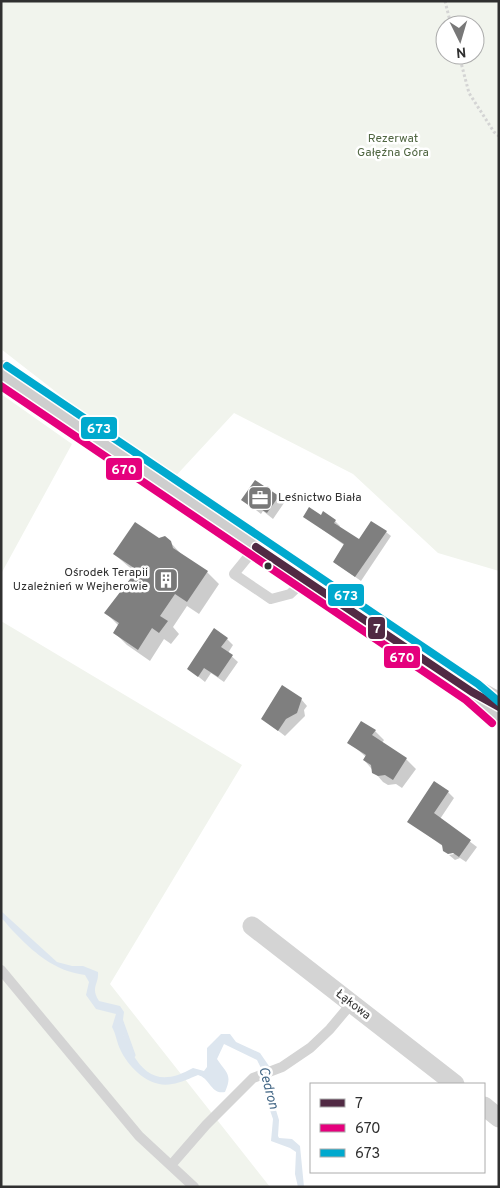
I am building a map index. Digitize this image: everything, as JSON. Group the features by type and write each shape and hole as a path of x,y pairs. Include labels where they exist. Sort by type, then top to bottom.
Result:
{"main road":[{"path":"1,374 305,580 472,692 499,708"},
{"path":"472,692 499,716"}],"street":[{"name":"Łąkowa","path":"252,926 454,1083"},
{"path":"485,1107 499,1118"}],"lane":[{"path":"256,547 234,574 271,600 290,594 305,580"},
{"path":"1,970 139,1136 172,1164 194,1187"},
{"path":"172,1164 211,1120 253,1078 263,1072 282,1067 310,1048 351,1004"}],"path":[{"path":"445,1 448,15"},
{"path":"462,65 469,93 494,132 499,136"}],"green space":[{"name":"Rezerwat Gałęźna Góra","path":"1,1 499,1 499,571 438,553 353,474 234,413 172,480 85,419 60,395 1,349"},
{"path":"1,394 72,444 1,574"},
{"path":"1,621 242,765 110,984 270,1187 1,1187"}],"water":[{"path":"1,911 57,962 72,966 83,966 98,972 95,989 96,996 99,1001 120,1006 124,1012 123,1033 126,1042 138,1062 151,1074 158,1077 166,1077 183,1073 193,1068 204,1071 207,1067 207,1048 221,1034 230,1034 236,1042 260,1053 269,1066 272,1097 279,1120 278,1136 279,1138 292,1139 300,1146 304,1187 298,1187 295,1174 296,1152 271,1141 273,1119 264,1093 263,1072 257,1060 224,1044 217,1059 228,1077 225,1092 213,1089 205,1079 198,1075 182,1082 164,1085 148,1080 128,1063 120,1049 112,1027 116,1014 96,1009 86,995 89,982 85,975 54,965 36,953 1,918"}],"building":[{"name":"Leśnictwo Biała","path":"255,480 279,496 267,513 256,506 254,509 241,500"},
{"path":"309,507 321,515 323,511 336,520 334,523 359,539 371,521 387,531 355,577 333,562 344,544 303,517"},
{"name":"Ośrodek Terapii Uzależnień w Wejherowie","path":"135,522 159,538 165,536 171,541 173,548 208,571 187,602 175,594 160,616 168,621 159,633 152,628 138,650 113,633 119,623 104,613 137,570 113,554"},
{"path":"214,628 228,638 221,647 233,655 218,677 204,668 198,677 187,669"},
{"path":"282,685 302,698 297,713 286,719 278,731 261,719"},
{"path":"361,721 376,730 372,735 407,758 393,780 385,775 378,776 372,773 371,765 363,760 366,755 347,743"},
{"path":"434,781 449,791 434,813 471,840 459,857 453,853 448,854 443,851 442,845 407,822"}],"waterway":[{"name":"Cedron","path":"119,1016 133,1055"}],"transit line":[{"name":"673","path":"7,366 478,684 499,702"},
{"name":"670","path":"1,386 466,700 492,723"},
{"name":"7","path":"256,547 472,692 499,707"}],"place":[{"name":"Leśnictwo Biała","path":"260,498"},
{"name":"Ośrodek Terapii Uzależnień w Wejherowie","path":"166,580"}]}
